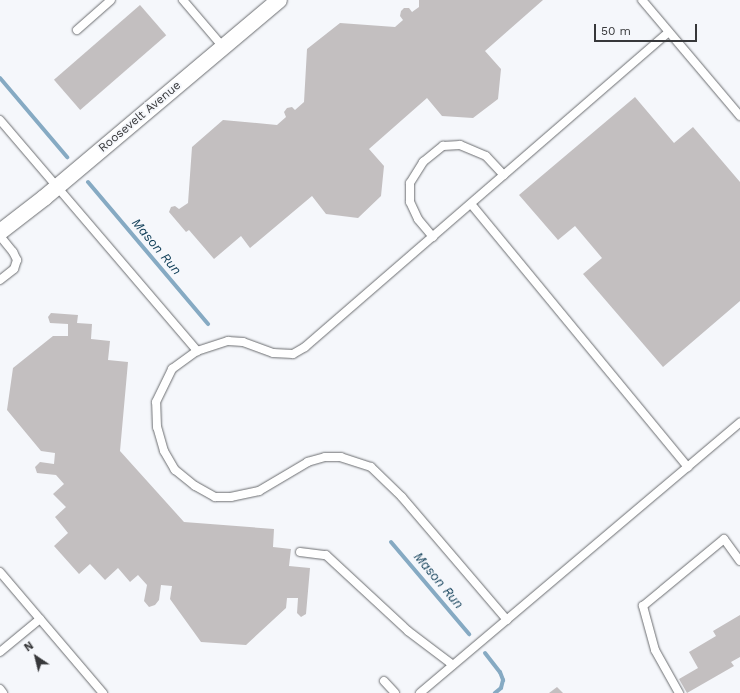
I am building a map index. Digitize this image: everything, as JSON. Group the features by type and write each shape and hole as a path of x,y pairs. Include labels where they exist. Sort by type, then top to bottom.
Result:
{"street":[{"name":"Roosevelt Avenue","path":"0,232 57,187 279,0"}],"lane":[{"path":"77,30 111,0"},
{"path":"183,0 223,47"},
{"path":"642,0 740,116"},
{"path":"507,620 402,498 371,467 341,457 325,457 308,462 259,491 231,497 215,497 195,486 175,470 164,451 157,427 156,402 172,369 197,351 228,342 243,342 273,353 293,354 305,348 669,32"},
{"path":"0,120 197,351"},
{"path":"433,237 418,219 410,202 410,183 423,162 443,146 460,145 486,156 504,175"},
{"path":"471,204 688,467"},
{"path":"0,236 18,260 14,269 0,280"},
{"path":"420,693 740,423"},
{"path":"679,693 655,650 644,606 724,539 740,561"},
{"path":"300,552 326,555 408,631 453,665"},
{"path":"0,572 103,693"},
{"path":"0,652 40,619"},
{"path":"384,681 395,693"},
{"path":"0,689 3,693"}],"building":[{"path":"419,0 543,0 485,51 501,69 498,99 473,118 442,116 427,98 369,149 384,166 381,196 358,218 326,214 312,196 250,248 241,236 214,259 189,230 186,232 169,212 171,207 175,206 179,209 188,203 192,147 223,120 277,125 286,117 284,112 287,108 292,107 295,110 304,102 307,49 340,23 395,27 403,20 400,16 401,11 404,8 409,8 412,12 419,7"},
{"path":"140,5 166,35 80,110 54,80"},
{"path":"635,97 674,143 693,127 740,182 740,301 663,367 583,274 602,258 575,226 558,240 519,195"},
{"path":"51,313 78,315 77,323 92,324 91,339 110,341 108,360 128,362 120,451 184,522 274,529 273,547 291,549 289,566 310,568 306,614 301,617 297,613 298,598 287,598 286,608 246,645 201,642 170,599 172,586 161,585 159,600 155,605 149,607 144,601 147,585 138,575 130,582 118,568 105,580 90,564 79,574 54,546 68,533 55,517 66,507 53,494 64,484 56,475 37,473 35,467 40,462 54,464 55,453 41,451 7,410 13,368 53,336 68,336 68,324 50,323 48,317"},
{"path":"740,615 740,657 731,662 734,666 687,693 679,679 698,668 689,652 716,636 713,631"},
{"path":"557,687 563,693 549,693"}],"waterway":[{"name":"Mason Run","path":"0,78 67,157"},
{"name":"Mason Run","path":"88,182 208,324"},
{"name":"Mason Run","path":"391,542 469,634"},
{"name":"Mason Run","path":"485,653 500,672 503,680 501,688 495,693"}]}
